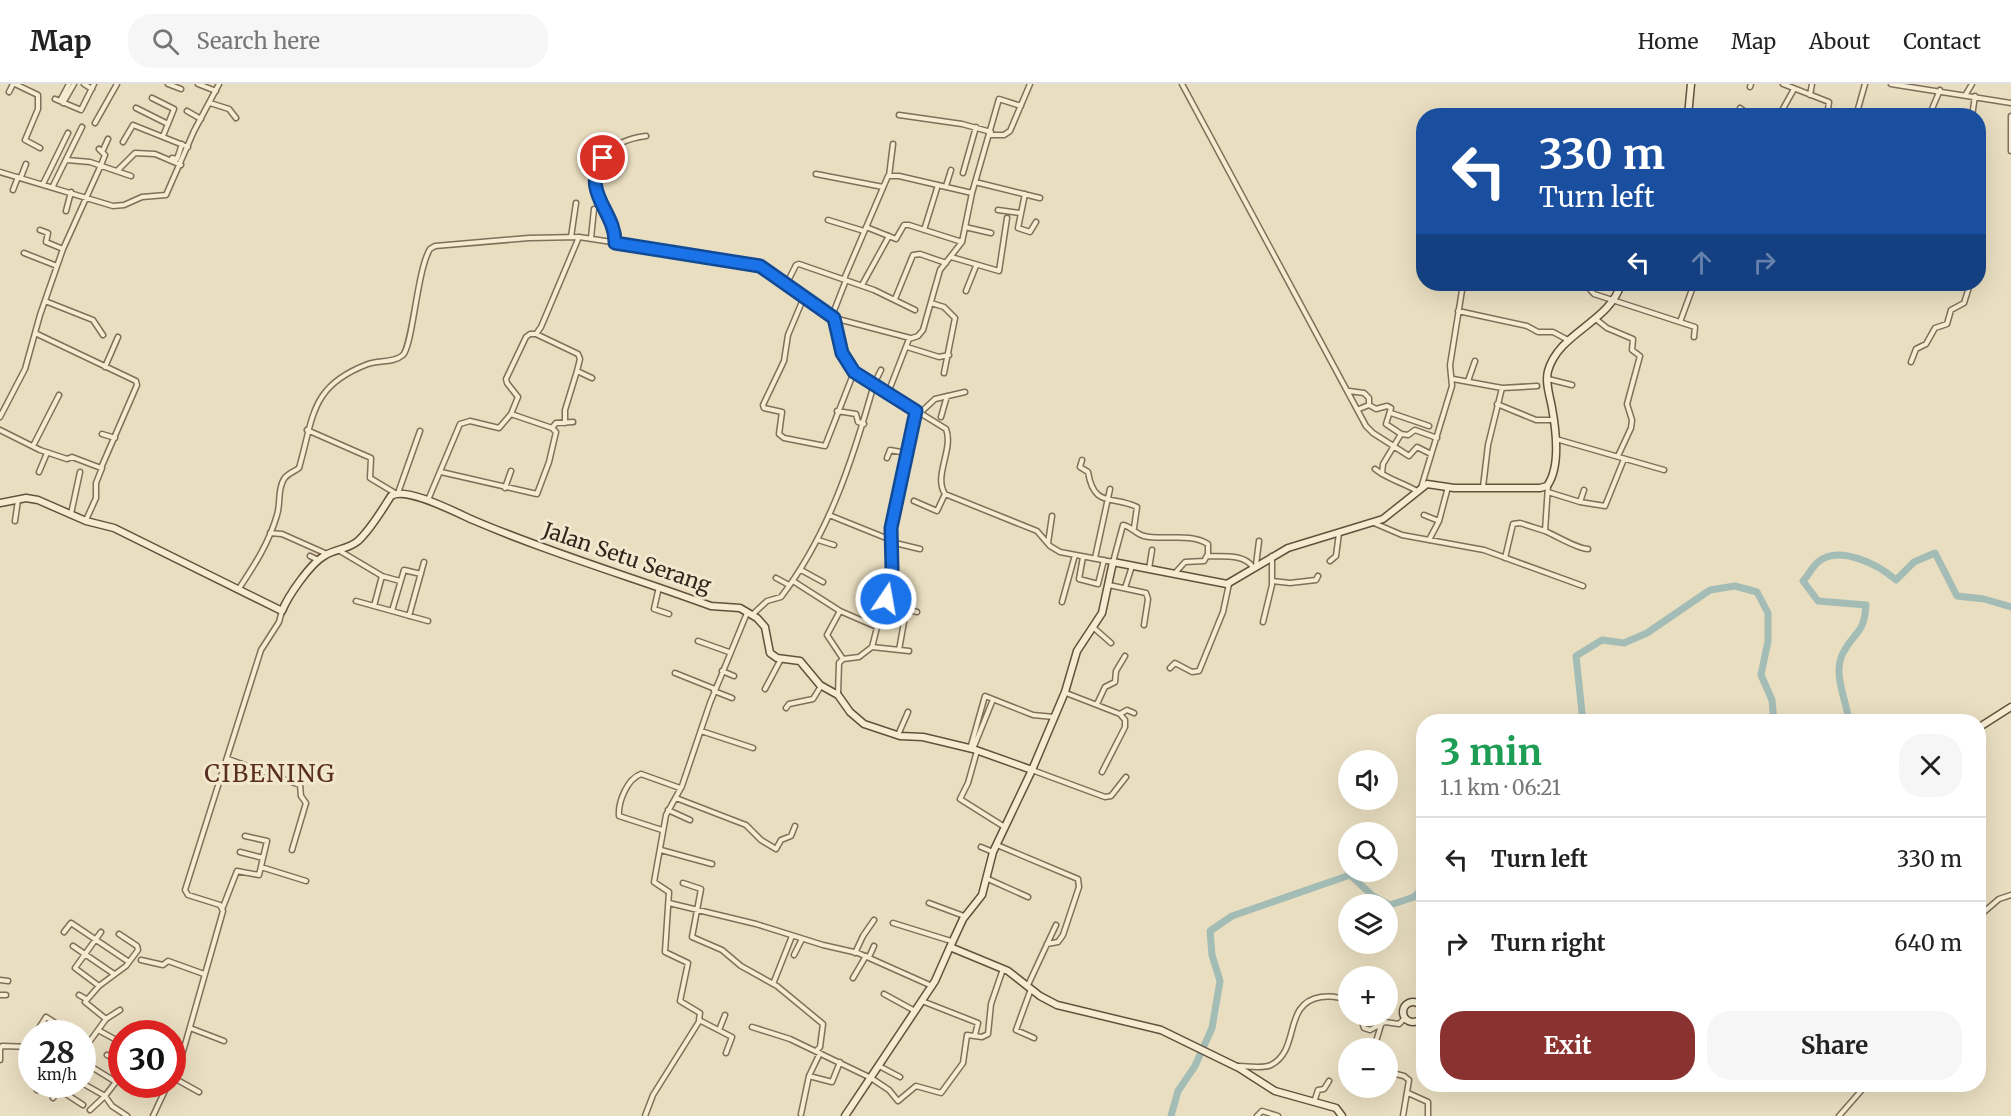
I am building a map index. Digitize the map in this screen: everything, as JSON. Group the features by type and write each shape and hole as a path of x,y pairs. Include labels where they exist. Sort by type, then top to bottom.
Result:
{"street":[{"path":"9,92 14,84 38,95 38,110 25,140 40,148"},
{"path":"60,101 69,84"},
{"path":"60,101 74,84"},
{"path":"60,101 81,110 93,86 84,84"},
{"path":"95,123 117,84"},
{"path":"168,84 181,89"},
{"path":"198,84 216,91"},
{"path":"0,172 53,186 87,200 119,206 142,197 166,195 219,84"},
{"path":"899,115 976,127 990,134 1004,135 1009,132 1030,84"},
{"path":"1182,84 1372,434 1409,456 1417,447 1431,454"},
{"path":"1689,108 1691,84"},
{"path":"1783,84 1829,103 1828,108"},
{"path":"1810,95 1812,84"},
{"path":"1858,108 1865,84"},
{"path":"1892,84 2011,103"},
{"path":"1966,94 1972,84"},
{"path":"1783,108 1794,89"},
{"path":"1932,108 1940,90"},
{"path":"1973,108 1975,96"},
{"path":"152,98 174,109 163,136"},
{"path":"238,590 260,557 279,511 280,487 286,476 299,468 307,430 316,406 334,382 369,364 394,360 403,355 408,343 414,307 430,249 435,246 529,238 579,237 750,263 772,272 833,317 910,338 922,332 938,274 962,242 972,193 999,98 1021,106"},
{"path":"210,103 229,109 236,118"},
{"path":"136,108 168,124"},
{"path":"187,111 201,119"},
{"path":"2011,116 2011,151"},
{"path":"123,142 131,125 188,147"},
{"path":"53,186 82,127"},
{"path":"963,173 976,127"},
{"path":"43,184 68,133"},
{"path":"615,243 615,231 598,197 597,169 606,153 617,143 646,136"},
{"path":"0,417 25,369 34,333 63,249 87,200 105,155 101,149 108,139"},
{"path":"166,158 177,159 182,144"},
{"path":"893,144 889,176 865,229 833,317 842,353 854,372 938,423 948,432 942,480 945,494 936,511 915,501"},
{"path":"117,171 135,153 155,154 181,165"},
{"path":"67,160 101,165 130,176"},
{"path":"13,190 26,165"},
{"path":"946,186 951,170"},
{"path":"816,174 883,187"},
{"path":"889,176 938,184 972,193"},
{"path":"975,182 1040,198"},
{"path":"924,230 938,184"},
{"path":"66,211 71,192"},
{"path":"1025,194 1020,213 1020,231 1030,232 1036,222"},
{"path":"571,237 576,203"},
{"path":"591,238 594,209"},
{"path":"998,210 1020,213"},
{"path":"951,257 999,271 1006,218"},
{"path":"828,220 897,238 905,225 962,242"},
{"path":"965,227 991,233"},
{"path":"40,230 48,233 46,242 63,249"},
{"path":"862,285 889,236"},
{"path":"536,334 579,237"},
{"path":"24,253 57,266"},
{"path":"895,298 913,255 920,254 946,263"},
{"path":"787,283 796,265 799,264 895,298 915,310"},
{"path":"966,291 976,266"},
{"path":"1419,489 1437,438 1453,379 1450,365 1462,291"},
{"path":"1591,291 1594,294 1695,327 1694,337"},
{"path":"1545,531 1555,438 1547,379 1554,358 1570,341 1597,320 1615,300 1618,291"},
{"path":"1680,322 1691,291"},
{"path":"1911,362 1916,349 1926,344 1935,328 1947,324 1951,310 1964,303 1968,291"},
{"path":"804,297 788,335 784,361 763,406 782,412 778,430 781,436 823,447 854,372"},
{"path":"45,301 93,320 103,335"},
{"path":"931,303 944,307 955,318 944,373"},
{"path":"1458,311 1520,324 1538,332 1553,332 1570,341"},
{"path":"1597,320 1607,328 1633,339 1632,350 1640,356 1627,404 1632,418 1631,428 1618,456"},
{"path":"34,333 137,382 96,483 96,498 86,521"},
{"path":"428,500 460,424 470,421 499,428 511,414 518,399 506,379 526,337 530,334 536,334 579,355 563,418 565,423"},
{"path":"105,367 118,337"},
{"path":"888,393 910,338"},
{"path":"907,347 939,357 949,355"},
{"path":"1468,381 1475,362"},
{"path":"577,370 592,378"},
{"path":"645,1116 653,1095 700,1020 700,1013 680,1001 688,963 665,952 669,890 654,883 661,850 662,830 668,810 680,788 729,652 750,613 767,601 781,597 801,570 818,540 864,424 874,384 881,370"},
{"path":"1453,379 1502,388 1537,386"},
{"path":"1547,379 1572,385"},
{"path":"1483,487 1488,445 1502,388"},
{"path":"1349,391 1364,393 1369,398 1369,405"},
{"path":"838,695 839,663 843,659 859,657 872,647 892,569 892,522 906,453 918,412 930,401 965,392"},
{"path":"33,446 59,395"},
{"path":"941,417 947,396"},
{"path":"1359,409 1369,405"},
{"path":"1369,405 1376,409 1390,407 1391,413 1386,424 1401,434 1407,435 1415,430 1437,438"},
{"path":"1497,405 1536,420 1554,420"},
{"path":"837,411 856,414 858,422 864,424"},
{"path":"1391,413 1429,426"},
{"path":"441,472 537,494 551,456 556,433 552,428 511,414"},
{"path":"552,428 555,423 573,422"},
{"path":"0,429 47,453 68,460 72,457 102,468"},
{"path":"307,430 371,458 368,476 397,493"},
{"path":"223,908 218,904 188,895 185,891 261,650 292,590 327,554 340,551 359,540 397,493 420,430"},
{"path":"102,434 115,438"},
{"path":"1382,475 1383,464 1401,434"},
{"path":"1555,438 1664,470"},
{"path":"887,458 890,450 906,453"},
{"path":"39,472 47,453"},
{"path":"945,494 1037,531 1059,552 1219,584 1230,583 1272,555 1300,543 1374,523 1398,509 1419,489 1433,483 1448,487 1548,489 1581,502 1605,506 1624,459"},
{"path":"1082,460 1080,467 1088,472 1092,491 1107,499 1137,506 1134,528"},
{"path":"1375,469 1382,475 1419,489"},
{"path":"505,488 511,471"},
{"path":"71,514 80,472"},
{"path":"1428,540 1439,521 1448,487"},
{"path":"1095,558 1110,489"},
{"path":"1581,502 1584,490"},
{"name":"Jalan Setu Serang","path":"397,493 428,500 496,530 711,606 740,608 750,613"},
{"path":"15,521 18,500"},
{"path":"0,503 38,500 86,521 120,530 282,611"},
{"path":"829,515 891,541 920,549"},
{"path":"1424,515 1439,521"},
{"path":"1048,543 1052,516"},
{"path":"1374,523 1395,533 1484,550 1583,586"},
{"path":"1505,558 1513,524 1520,523 1571,542 1580,549 1588,549"},
{"path":"844,1116 932,986 965,917 982,895 988,879 993,852 1003,826 1032,770 1065,692 1077,651 1094,628 1102,612 1121,526 1134,528 1144,536 1203,541 1209,546 1207,556 1202,562 1183,563 1175,574"},
{"path":"1330,561 1336,556 1339,532"},
{"path":"270,533 282,534 327,554"},
{"path":"818,540 834,545"},
{"path":"1254,566 1258,541"},
{"path":"1149,569 1152,550"},
{"path":"340,551 382,576 400,581"},
{"path":"1062,602 1074,555"},
{"path":"1263,622 1272,581 1272,555"},
{"path":"310,556 319,560"},
{"path":"1207,556 1240,558 1254,566"},
{"path":"1083,557 1079,579 1098,584 1104,560"},
{"path":"409,616 424,562"},
{"path":"1125,588 1132,566"},
{"path":"392,611 404,570 421,574"},
{"path":"801,570 823,582"},
{"path":"374,606 382,576"},
{"path":"1272,581 1298,582 1316,580 1318,576"},
{"path":"776,578 791,583 840,611 877,627"},
{"path":"1170,668 1175,663 1192,672 1199,671 1222,612 1230,583"},
{"path":"1109,585 1148,595 1144,625"},
{"path":"659,586 654,609 669,615"},
{"path":"356,601 428,621"},
{"path":"884,604 917,612"},
{"path":"840,611 827,635 843,659"},
{"path":"750,613 765,627 770,653 800,661 822,686 838,695 860,721 898,735 923,737 973,750 1105,797 1111,796 1126,777"},
{"path":"899,650 904,622"},
{"path":"1094,628 1111,644"},
{"path":"698,641 729,652"},
{"path":"872,647 909,651"},
{"path":"1096,704 1105,687 1115,682 1116,671 1125,656"},
{"path":"765,689 782,658"},
{"path":"722,672 734,676"},
{"path":"675,674 732,698"},
{"path":"786,708 789,704 813,699 822,686"},
{"path":"1065,692 1120,714 1125,720 1125,727 1102,772"},
{"path":"1003,826 960,799 968,783 985,696 1033,715 1054,717"},
{"path":"973,750 992,702"},
{"path":"1986,723 2011,707"},
{"path":"1120,714 1127,710 1134,713"},
{"path":"898,735 908,712"},
{"path":"701,731 753,748"},
{"path":"228,759 300,785 301,796 306,803 292,850"},
{"path":"662,830 619,816 626,790 635,777 641,774 680,788"},
{"path":"676,798 746,825 761,840 776,849 781,840 791,836 795,826"},
{"path":"668,810 690,820"},
{"path":"186,1042 204,974 223,917 223,908 237,871 259,875 267,841 244,836"},
{"path":"996,845 1078,879 1079,886 1064,935 1059,942 1047,944"},
{"path":"981,847 993,852"},
{"path":"661,850 712,864"},
{"path":"240,852 263,858"},
{"path":"261,867 306,881"},
{"path":"988,879 1028,897"},
{"path":"683,883 701,888 693,938 722,950 741,966 773,984 824,1025 801,1114"},
{"path":"1986,910 1999,899 2011,895"},
{"path":"669,903 756,924 867,956 932,986"},
{"path":"929,903 965,917"},
{"path":"855,953 862,936 874,920"},
{"path":"64,932 71,923 129,962"},
{"path":"893,923 951,944 1004,969 1057,1005 1147,1026 1183,1040 1237,1066 1275,1091 1336,1108 1342,1116"},
{"path":"1034,1038 1016,1030 1030,987 1056,924"},
{"path":"99,986 75,968 101,932"},
{"path":"86,999 129,962 138,947 119,934"},
{"path":"773,984 792,936"},
{"path":"794,955 802,939"},
{"path":"73,946 114,974"},
{"path":"853,978 874,946"},
{"path":"141,960 162,965 168,962 204,974"},
{"path":"752,1027 840,1062 889,1090 898,1101 916,1086 922,1085 941,1093 963,1062 965,1037 975,1035 982,1037 988,1034 991,1004 1004,969"},
{"path":"0,980 8,981"},
{"path":"79,994 106,1019"},
{"path":"884,994 915,1011"},
{"path":"0,995 6,995"},
{"path":"1237,1066 1269,1066 1281,1057 1287,1047 1296,1012 1303,1004 1323,997 1338,1000"},
{"path":"921,1001 978,1023 975,1035"},
{"path":"1416,1003 1406,1005 1403,1013 1405,1018 1411,1021 1416,1019"},
{"path":"108,1035 98,1030 106,1019 120,1010"},
{"path":"718,1030 725,1015"},
{"path":"1398,1024 1405,1018"},
{"path":"700,1020 733,1037 726,1053"},
{"path":"190,1028 224,1041"},
{"path":"0,1060 2,1046 18,1047"},
{"path":"809,1076 832,1082 840,1062"},
{"path":"879,1065 900,1077"},
{"path":"1398,1075 1409,1079 1403,1116"},
{"path":"1314,1103 1318,1090 1324,1089 1329,1081"},
{"path":"186,1084 199,1092"},
{"path":"96,1091 127,1116"},
{"path":"90,1110 108,1092"},
{"path":"1839,1116 1859,1092"},
{"path":"1408,1094 1428,1102 1428,1116"},
{"path":"72,1098 83,1105"},
{"path":"153,1116 161,1098"},
{"path":"1257,1116 1262,1111 1278,1116"}],"waterway":[{"path":"1848,714 1841,688 1840,661 1847,646 1861,627 1866,605 1818,601 1803,581 1818,562 1827,557 1847,556 1880,568 1896,580 1914,562 1935,553 1957,596 1984,599 2011,607"},
{"path":"1582,714 1576,656 1602,640 1624,643 1647,633 1710,590 1735,586 1757,592 1768,613 1768,641 1761,675 1772,700 1773,714"},
{"path":"1171,1116 1178,1091 1195,1066 1212,1028 1220,981 1212,955 1210,931 1232,916 1350,875 1373,896 1390,905 1416,895"}],"district":[{"name":"CIBENING","path":"270,774"}],"route":[{"path":"603,158 596,172 597,192 615,231 615,243 750,263 772,272 834,318 842,353 854,372 916,411 909,435 891,528 892,569 886,599"}]}
